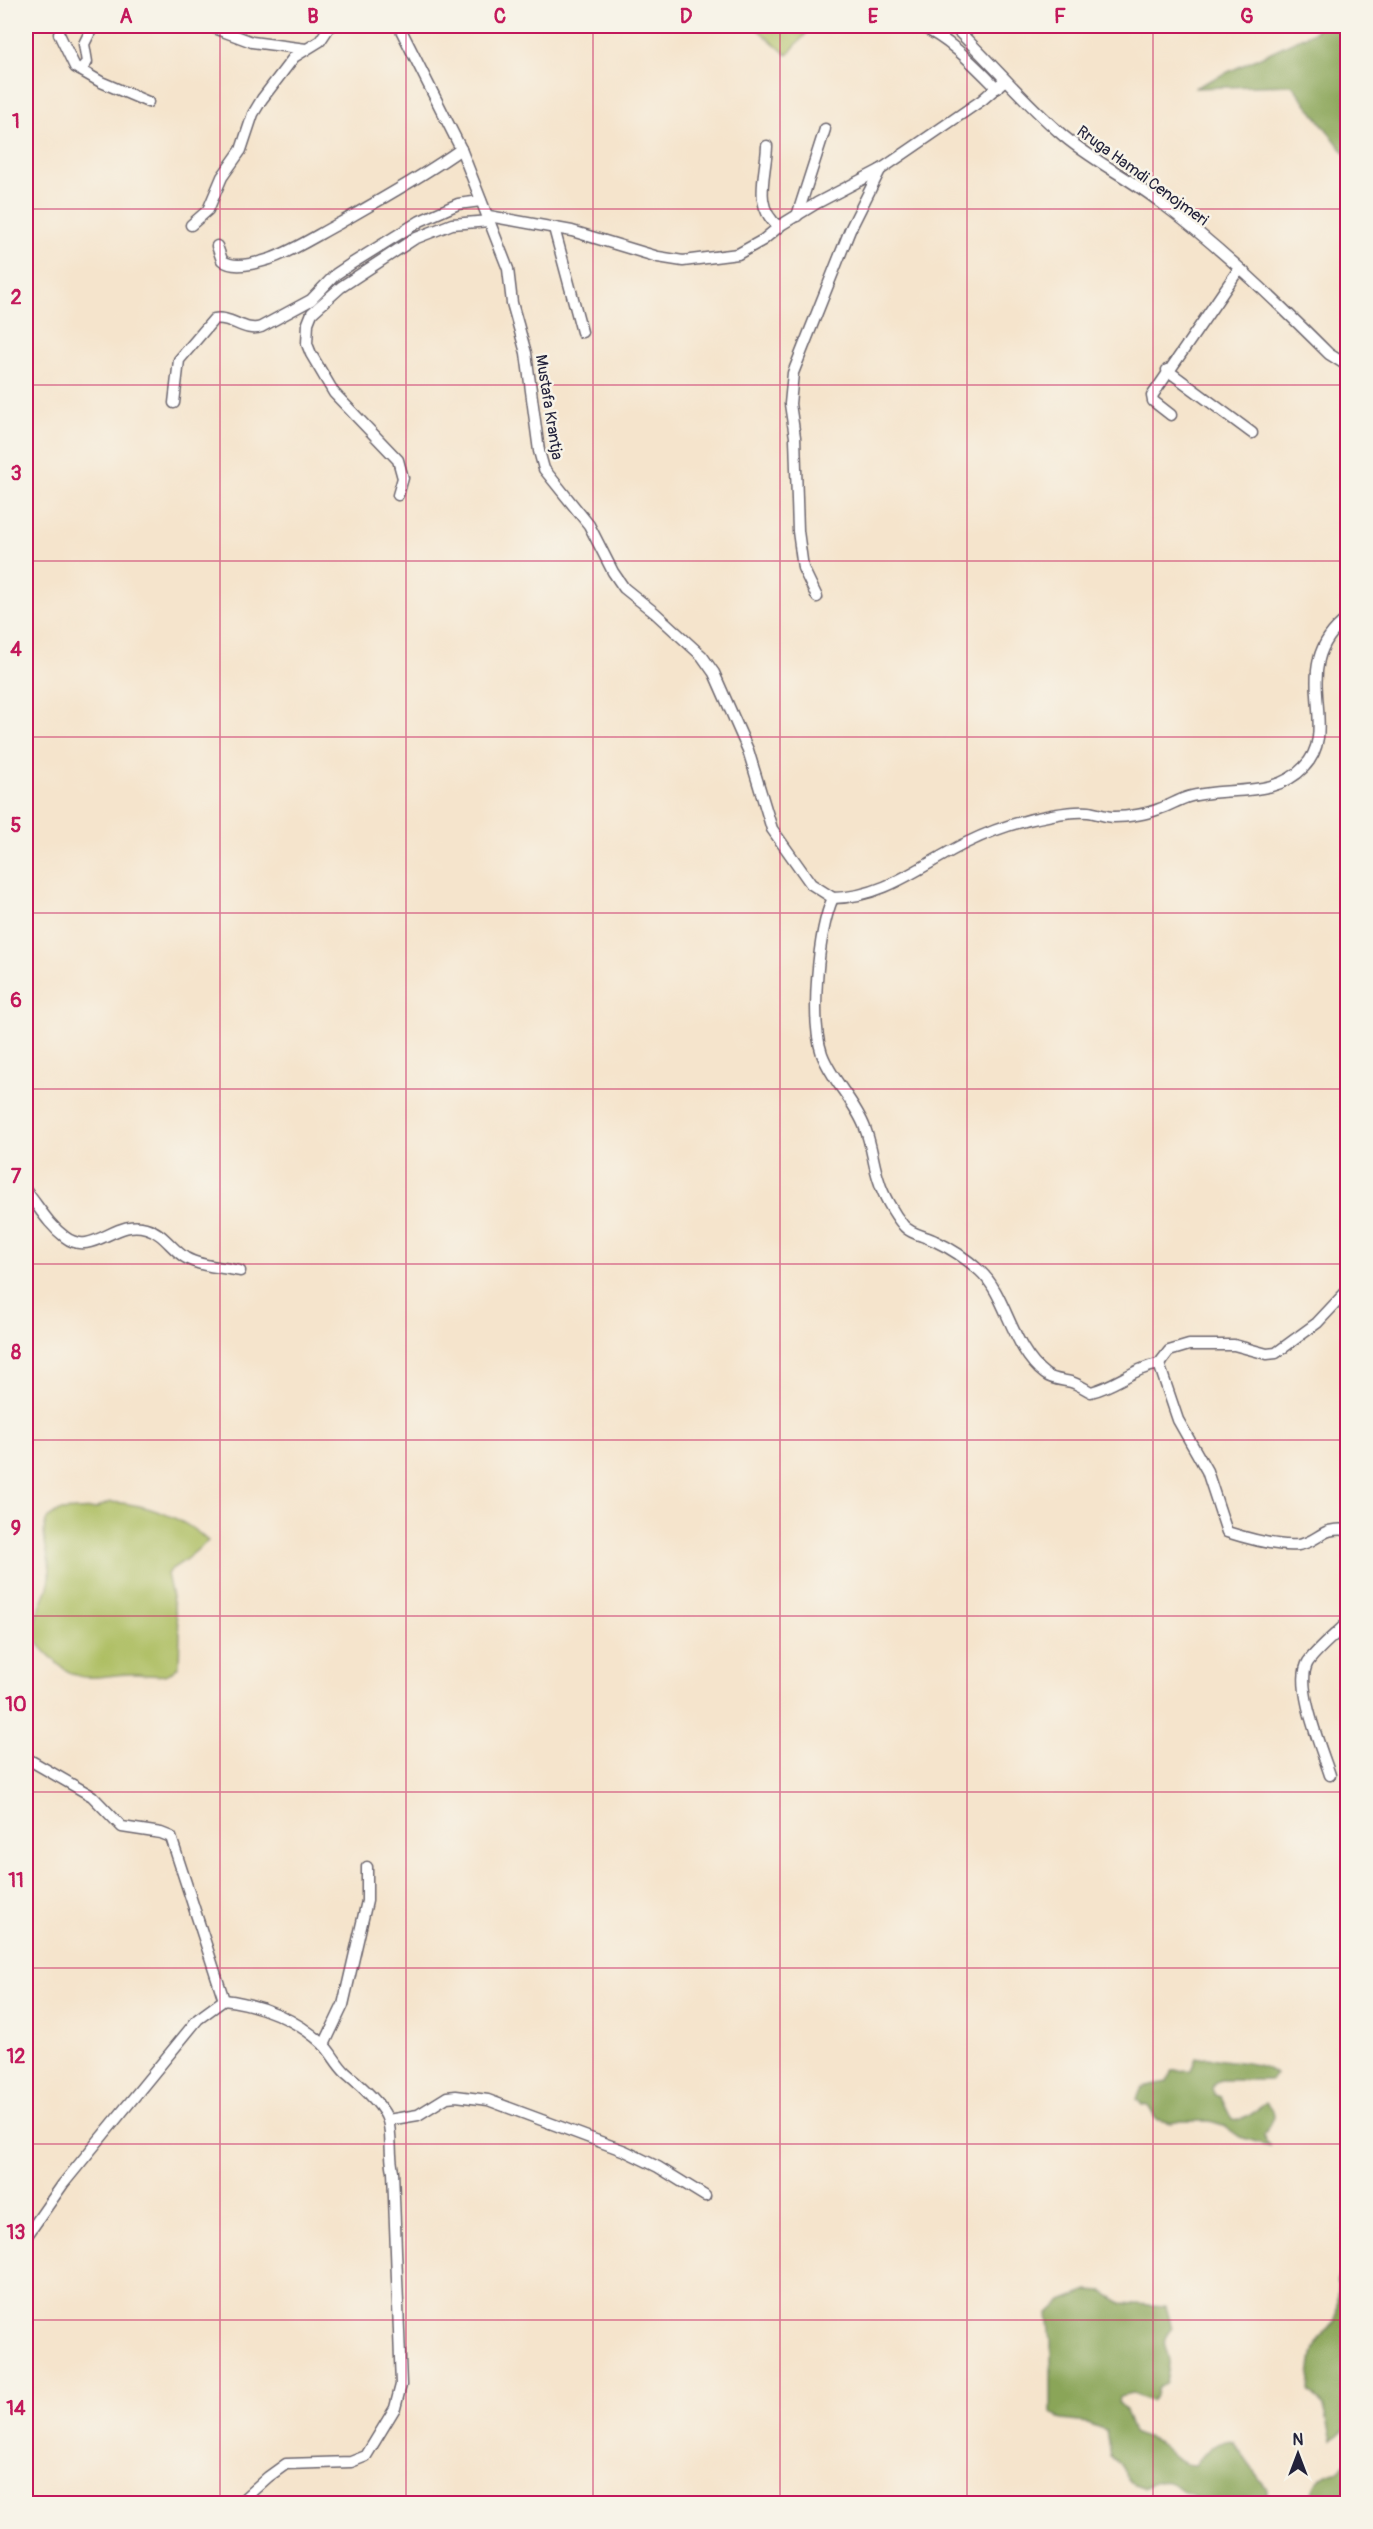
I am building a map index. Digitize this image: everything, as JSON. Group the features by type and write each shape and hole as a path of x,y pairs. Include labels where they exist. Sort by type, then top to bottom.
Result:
{"street":[{"path":"80,70 87,62 84,44 93,26"},
{"path":"209,26 252,42 306,49"},
{"path":"191,225 208,210 218,185 235,161 245,141 256,107 294,57 320,41 330,26"},
{"name":"Mustafa Krantja","path":"399,26 461,149 490,219 507,270 512,303 526,353 539,451 544,469 589,525 613,572 624,588 656,613 702,656 714,673 748,750 772,829 811,884 833,898"},
{"path":"398,495 403,478 398,460 334,393 307,344 308,323 312,313 340,287 414,239 452,224 490,219 579,233 658,257 683,261 738,254 763,240 796,216 880,170 982,100 1001,84 933,31 921,26"},
{"name":"Rruga Hamdi Cenojmeri","path":"953,26 1001,84 1060,134 1159,201 1200,234 1329,354 1347,366"},
{"path":"59,34 75,67 101,82 148,102"},
{"path":"796,216 825,129"},
{"path":"767,146 762,204 771,220 779,227"},
{"path":"217,246 222,260 231,264 254,263 270,259 302,244 389,195 432,170 461,149"},
{"path":"817,597 803,568 798,531 795,437 790,387 793,373 850,230 880,170"},
{"path":"174,403 179,360 214,319 224,319 252,329 261,327 311,300 336,274 420,221 458,204 481,201"},
{"path":"554,228 582,332"},
{"path":"1171,415 1153,401 1152,396 1167,370 1239,269"},
{"path":"1167,370 1252,433"},
{"path":"1347,618 1325,641 1319,655 1316,679 1318,744 1304,768 1290,778 1259,789 1187,797 1158,810 1138,814 1114,817 1087,812 1054,814 966,843 897,883 879,890 833,898 827,911 818,981 817,1010 822,1053 837,1081 855,1106 873,1148 879,1182 904,1226 912,1232 938,1242 981,1271 997,1296 1016,1337 1045,1375 1073,1383 1091,1392 1107,1388 1146,1366 1159,1364 1169,1351 1189,1345 1234,1345 1276,1353 1317,1323 1347,1290"},
{"path":"26,1191 50,1223 73,1242 87,1244 124,1227 134,1225 155,1231 185,1258 240,1270"},
{"path":"1159,1364 1178,1420 1207,1471 1227,1532 1250,1539 1297,1545 1327,1530 1347,1530"},
{"path":"1330,1775 1306,1697 1304,1674 1308,1662 1347,1622"},
{"path":"26,1758 92,1796 122,1827 161,1833 171,1837 224,2000"},
{"path":"324,2045 346,1994 368,1901 367,1867"},
{"path":"26,2237 63,2184 198,2019 224,2000 257,2007 291,2020 324,2045 344,2070 364,2088 388,2120 389,2154 394,2184 401,2385 395,2408 366,2456 351,2462 286,2464 238,2504"},
{"path":"388,2120 418,2115 447,2097 488,2100 626,2151 658,2167 705,2196"}],"green space":[{"path":"754,26 813,26 787,55"},
{"path":"1315,26 1347,26 1347,156 1292,85 1194,88 1316,31"},
{"path":"110,1502 136,1505 175,1518 208,1541 167,1574 180,1634 179,1666 164,1675 123,1674 82,1677 62,1667 36,1640 35,1622 47,1590 50,1573 44,1532 47,1519 59,1511 95,1509"},
{"path":"1209,2057 1261,2066 1276,2074 1271,2080 1220,2080 1214,2083 1212,2089 1215,2095 1221,2097 1232,2120 1245,2118 1266,2103 1274,2115 1264,2135 1265,2141 1270,2146 1240,2137 1223,2125 1210,2121 1170,2123 1156,2119 1148,2106 1142,2105 1137,2099 1142,2087 1167,2082 1172,2071 1191,2070 1196,2058"},
{"path":"1347,2263 1347,2427 1332,2440 1324,2406 1309,2391 1310,2376 1319,2340 1336,2320 1338,2280"},
{"path":"1088,2291 1103,2292 1121,2303 1166,2306 1172,2328 1164,2343 1169,2363 1166,2382 1157,2389 1156,2396 1151,2401 1133,2394 1120,2397 1119,2403 1124,2408 1133,2433 1158,2443 1179,2461 1189,2465 1195,2465 1216,2444 1233,2442 1267,2489 1267,2503 1211,2504 1197,2499 1169,2482 1162,2481 1143,2488 1137,2486 1128,2480 1121,2465 1110,2456 1106,2430 1088,2423 1061,2420 1051,2412 1051,2341 1048,2314 1062,2301"},
{"path":"1347,2460 1347,2503 1312,2503 1312,2490 1318,2480 1340,2470"}]}
